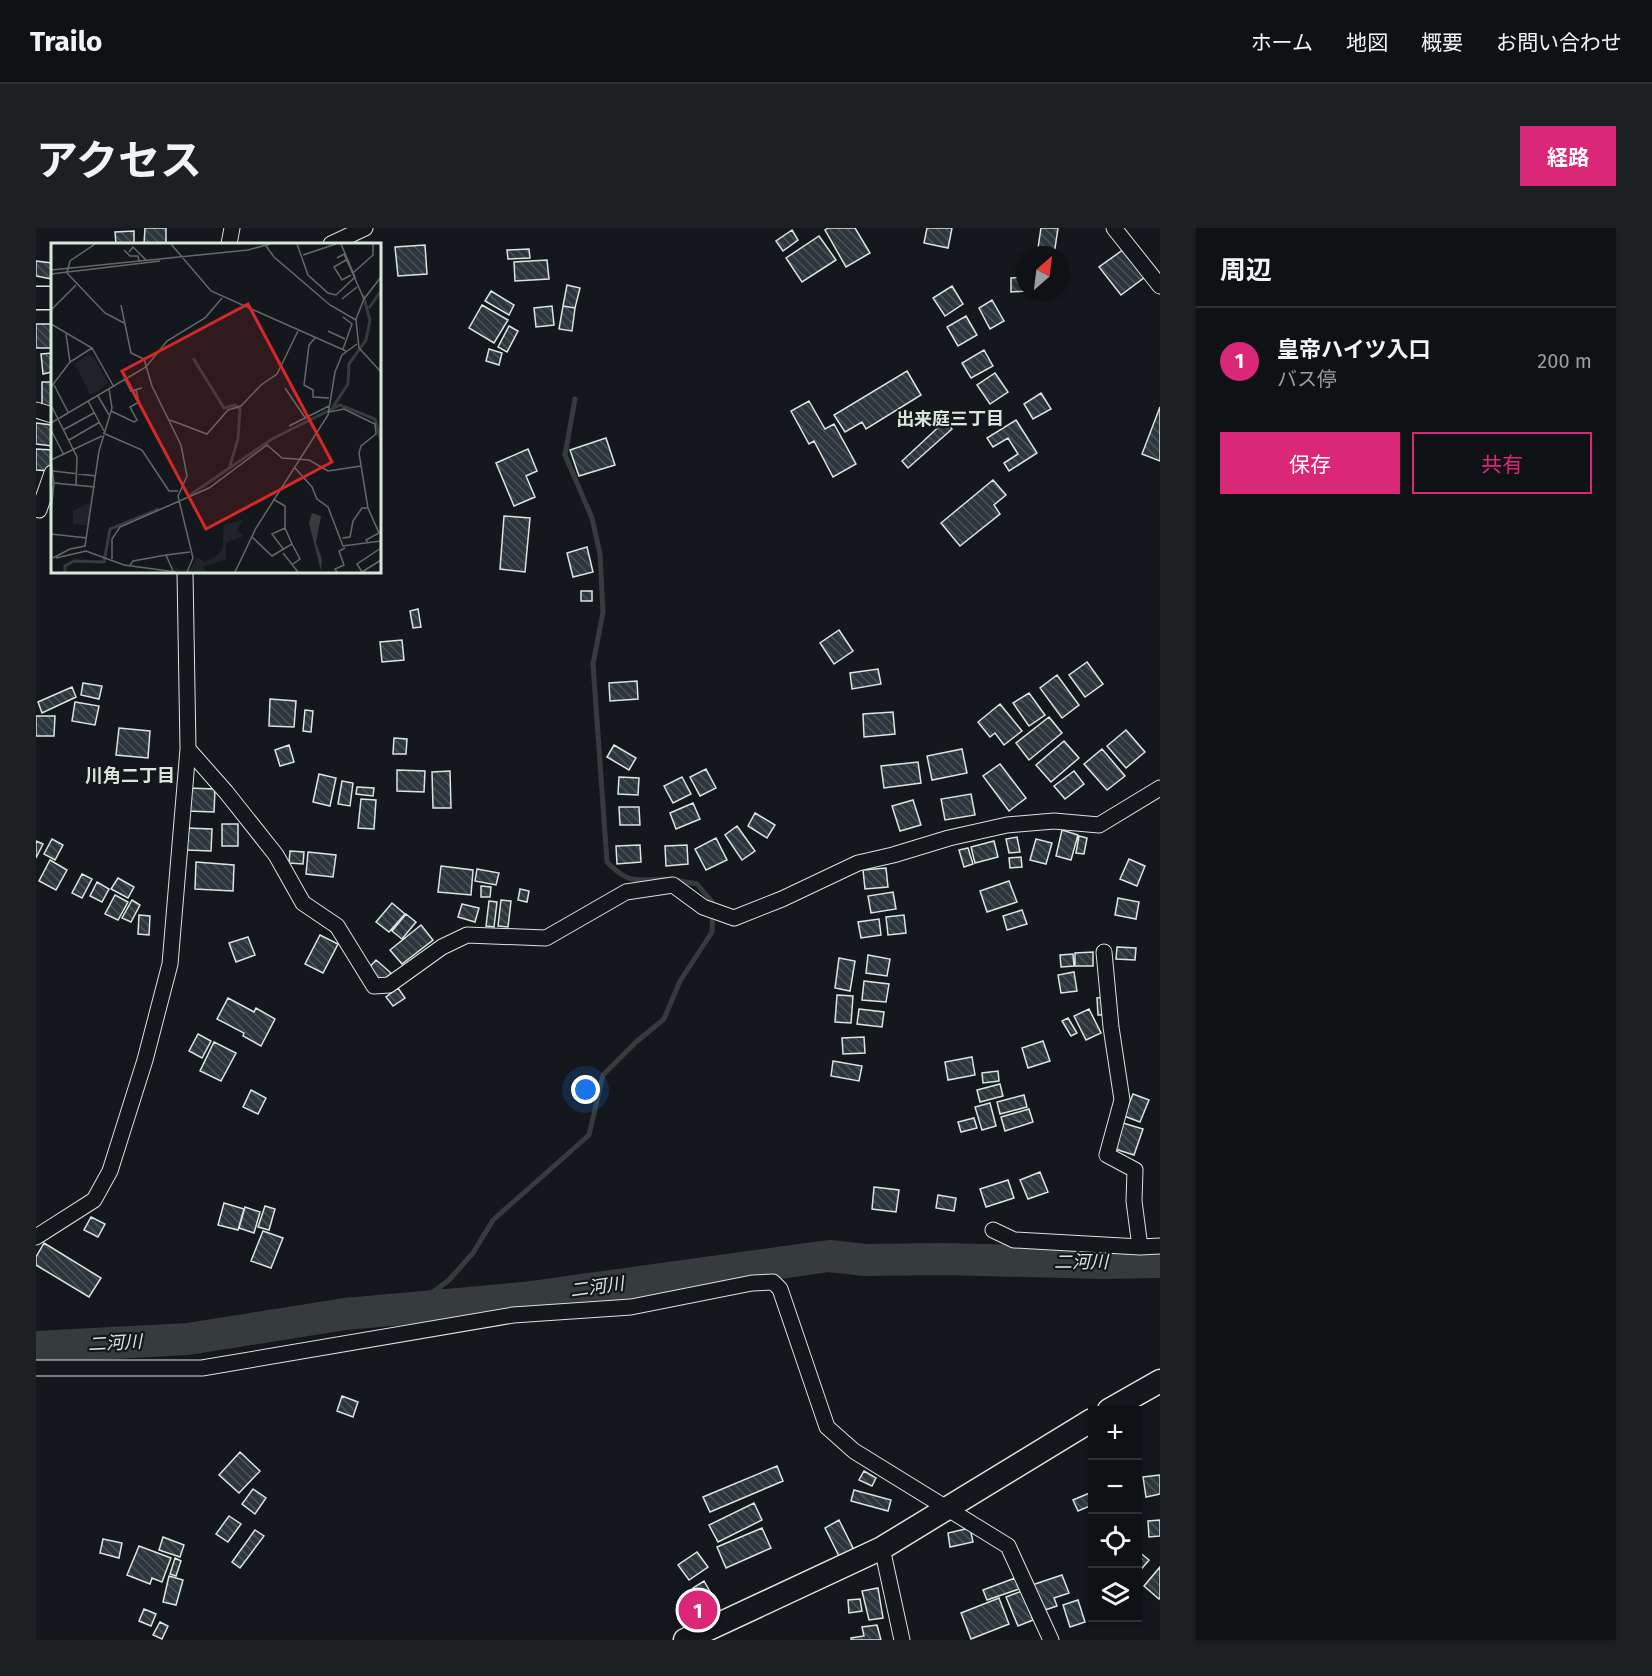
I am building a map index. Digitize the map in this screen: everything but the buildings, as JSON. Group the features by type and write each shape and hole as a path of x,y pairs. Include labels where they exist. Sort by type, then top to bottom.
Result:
{"street":[{"path":"229,243 232,228"},
{"path":"333,243 365,228"},
{"path":"1114,228 1160,286"},
{"path":"36,410 51,415"},
{"path":"36,509 39,510 51,476"},
{"path":"36,1237 94,1200 110,1171 145,1060 170,964 188,749 185,573"},
{"path":"188,749 276,855 303,903 338,926 374,986 389,985 442,947 467,935 546,938 626,892 673,885 702,907 734,918 782,899 858,863 949,838 1007,825 1054,821 1099,825 1160,788"},
{"path":"1104,952 1111,1027 1122,1100 1107,1155 1135,1170 1134,1201 1140,1247"},
{"path":"993,1230 1014,1240 1140,1247 1160,1246"},
{"path":"36,1368 202,1368 513,1315 631,1307 752,1283 773,1282 780,1289 827,1427 854,1450 1008,1545 1051,1640"},
{"path":"1116,1406 1160,1381"},
{"path":"685,1640 882,1548 1088,1422"},
{"path":"882,1548 902,1640"}],"waterway":[{"path":"575,399 565,455 592,518 600,554 603,612 593,664 607,862 621,874 633,879 665,879"},
{"path":"413,1307 449,1280 473,1253 493,1220 589,1135 603,1075 636,1042 664,1019 680,981 712,932 713,903 697,884 674,880"},
{"name":"二河川","path":"36,1347 188,1339 345,1314 524,1298 829,1256 866,1260 1160,1262"}],"place":[{"name":"皇帝ハイツ入口","path":"698,1610"}],"district":[{"name":"出来庭三丁目","path":"950,419"},
{"name":"川角二丁目","path":"130,776"}]}
